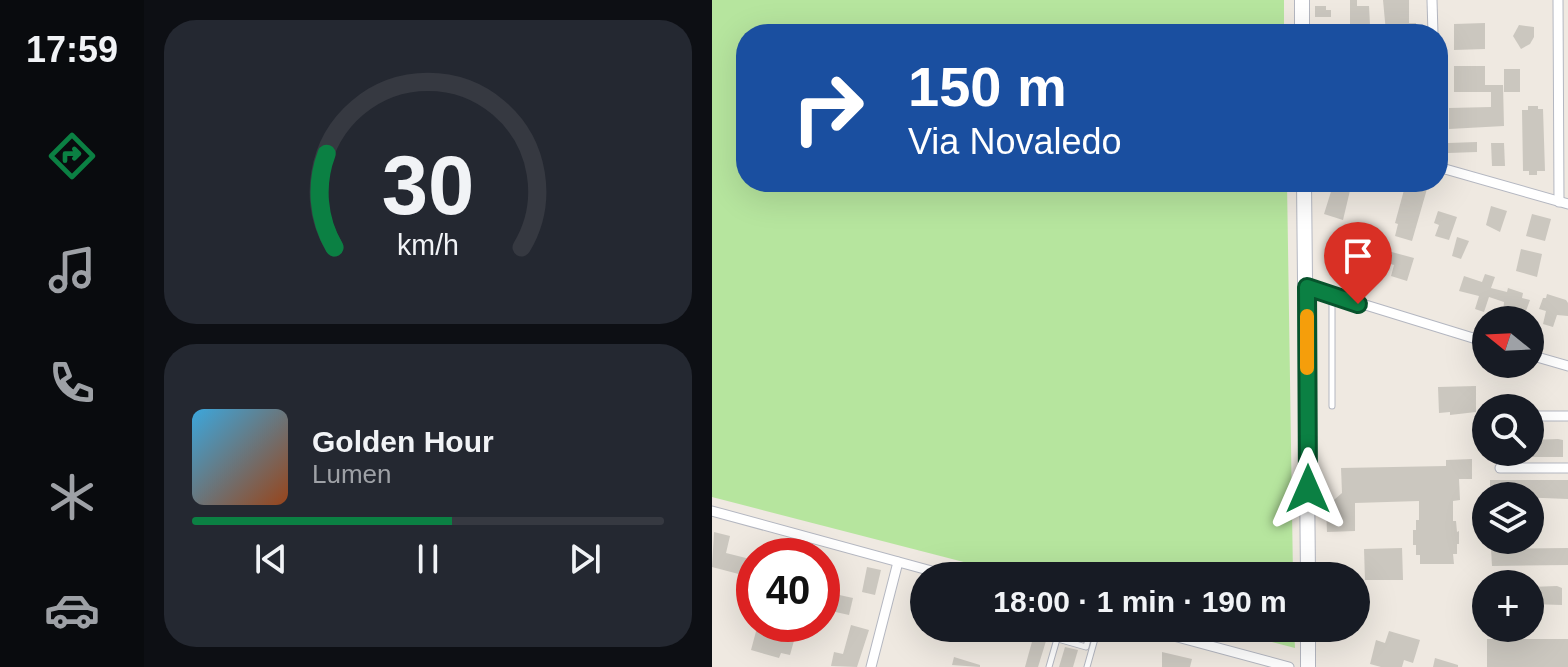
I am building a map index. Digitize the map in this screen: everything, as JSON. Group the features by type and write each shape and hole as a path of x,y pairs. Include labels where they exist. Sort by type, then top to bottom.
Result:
{"street":[{"path":"1302,0 1302,24"},
{"path":"1432,0 1433,24"},
{"path":"1448,170 1564,203 1558,0"},
{"path":"1304,192 1308,562"},
{"path":"1307,287 1472,338"},
{"path":"1544,359 1568,366"},
{"path":"1544,416 1568,416"},
{"path":"1500,468 1568,468"},
{"path":"712,511 910,565"},
{"path":"871,667 898,562"},
{"path":"1196,642 1289,667"},
{"path":"1308,642 1308,667"}],"lane":[{"path":"1332,297 1332,406"},
{"path":"1049,667 1056,642"},
{"path":"1068,642 1086,647 1087,642"},
{"path":"1087,667 1094,642"}],"green space":[{"path":"712,0 1284,0 1284,24 736,24 736,192 1287,192 1293,562 964,562 712,497"},
{"path":"1272,642 1295,642 1295,648"}],"building":[{"path":"1350,0 1357,0 1357,6 1369,6 1370,24 1350,24"},
{"path":"1383,0 1409,0 1409,23 1416,24 1385,24"},
{"path":"1315,6 1326,6 1326,10 1331,10 1331,17 1315,17"},
{"path":"1485,23 1485,49 1454,50 1454,24"},
{"path":"1519,25 1534,27 1530,44 1521,49 1513,36"},
{"path":"1454,66 1485,66 1485,85 1503,85 1504,126 1449,129 1449,108 1491,107 1491,92 1454,92"},
{"path":"1504,69 1520,69 1520,92 1504,92"},
{"path":"1528,106 1543,109 1545,171 1537,171 1537,175 1523,171 1522,110 1528,110"},
{"path":"1477,142 1477,152 1448,153 1448,143"},
{"path":"1491,143 1504,143 1505,166 1492,166"},
{"path":"1331,192 1350,192 1343,220 1324,214"},
{"path":"1403,192 1426,192 1412,241 1395,236 1398,224 1395,223"},
{"path":"1491,206 1507,211 1500,232 1486,225"},
{"path":"1438,211 1457,217 1449,240 1435,236 1439,225 1434,223"},
{"path":"1532,214 1551,219 1545,241 1526,236"},
{"path":"1457,237 1469,241 1461,259 1452,256"},
{"path":"1373,247 1414,258 1407,281 1391,276 1394,265 1370,258"},
{"path":"1521,249 1542,254 1537,277 1516,271"},
{"path":"1345,255 1358,255 1359,278 1345,278"},
{"path":"1485,274 1495,277 1491,288 1507,292 1508,288 1523,293 1522,298 1530,300 1528,306 1504,306 1504,302 1489,297 1486,306 1476,306 1479,296 1459,291 1464,276 1482,282"},
{"path":"1547,294 1568,303 1568,316 1557,315 1553,327 1544,324 1546,311 1544,306 1540,306 1543,298"},
{"path":"1476,386 1476,394 1472,394 1472,412 1439,413 1438,387"},
{"path":"1544,440 1563,440 1563,457 1544,457"},
{"path":"1472,459 1472,479 1459,479 1460,500 1453,501 1453,521 1456,521 1459,531 1457,554 1453,554 1454,564 1420,564 1420,555 1416,555 1416,545 1413,545 1413,530 1416,530 1416,520 1419,520 1419,501 1355,503 1355,531 1327,532 1326,507 1342,493 1341,468 1446,466 1446,460"},
{"path":"1568,480 1568,499 1544,498 1544,482 1490,482"},
{"path":"714,532 730,536 726,553 736,556 736,573 712,567"},
{"path":"1402,548 1403,580 1370,580 1370,562 1364,562 1364,549"},
{"path":"1544,548 1568,548 1568,565 1492,566 1491,554 1544,554"},
{"path":"867,567 881,570 875,595 862,592"},
{"path":"1544,586 1562,588 1562,605 1544,604"},
{"path":"840,595 853,598 849,615 840,613"},
{"path":"851,625 869,630 857,667 831,666 834,652 843,654"},
{"path":"1389,631 1420,640 1413,663 1404,660 1402,667 1370,664 1376,640 1385,643"},
{"path":"1568,639 1568,667 1487,667 1487,642"},
{"path":"753,642 794,642 790,655 781,653 779,658 751,650"},
{"path":"1032,642 1046,642 1038,667 1025,667"},
{"path":"1065,647 1078,650 1073,667 1059,667"},
{"path":"1162,652 1192,659 1190,667 1162,667"},
{"path":"954,657 980,665 980,667 952,665"},
{"path":"1435,658 1458,665 1458,667 1433,667"}],"slow traffic":[{"path":"1307,316 1307,368"}],"route":[{"path":"1308,489 1307,287 1358,304"}]}
